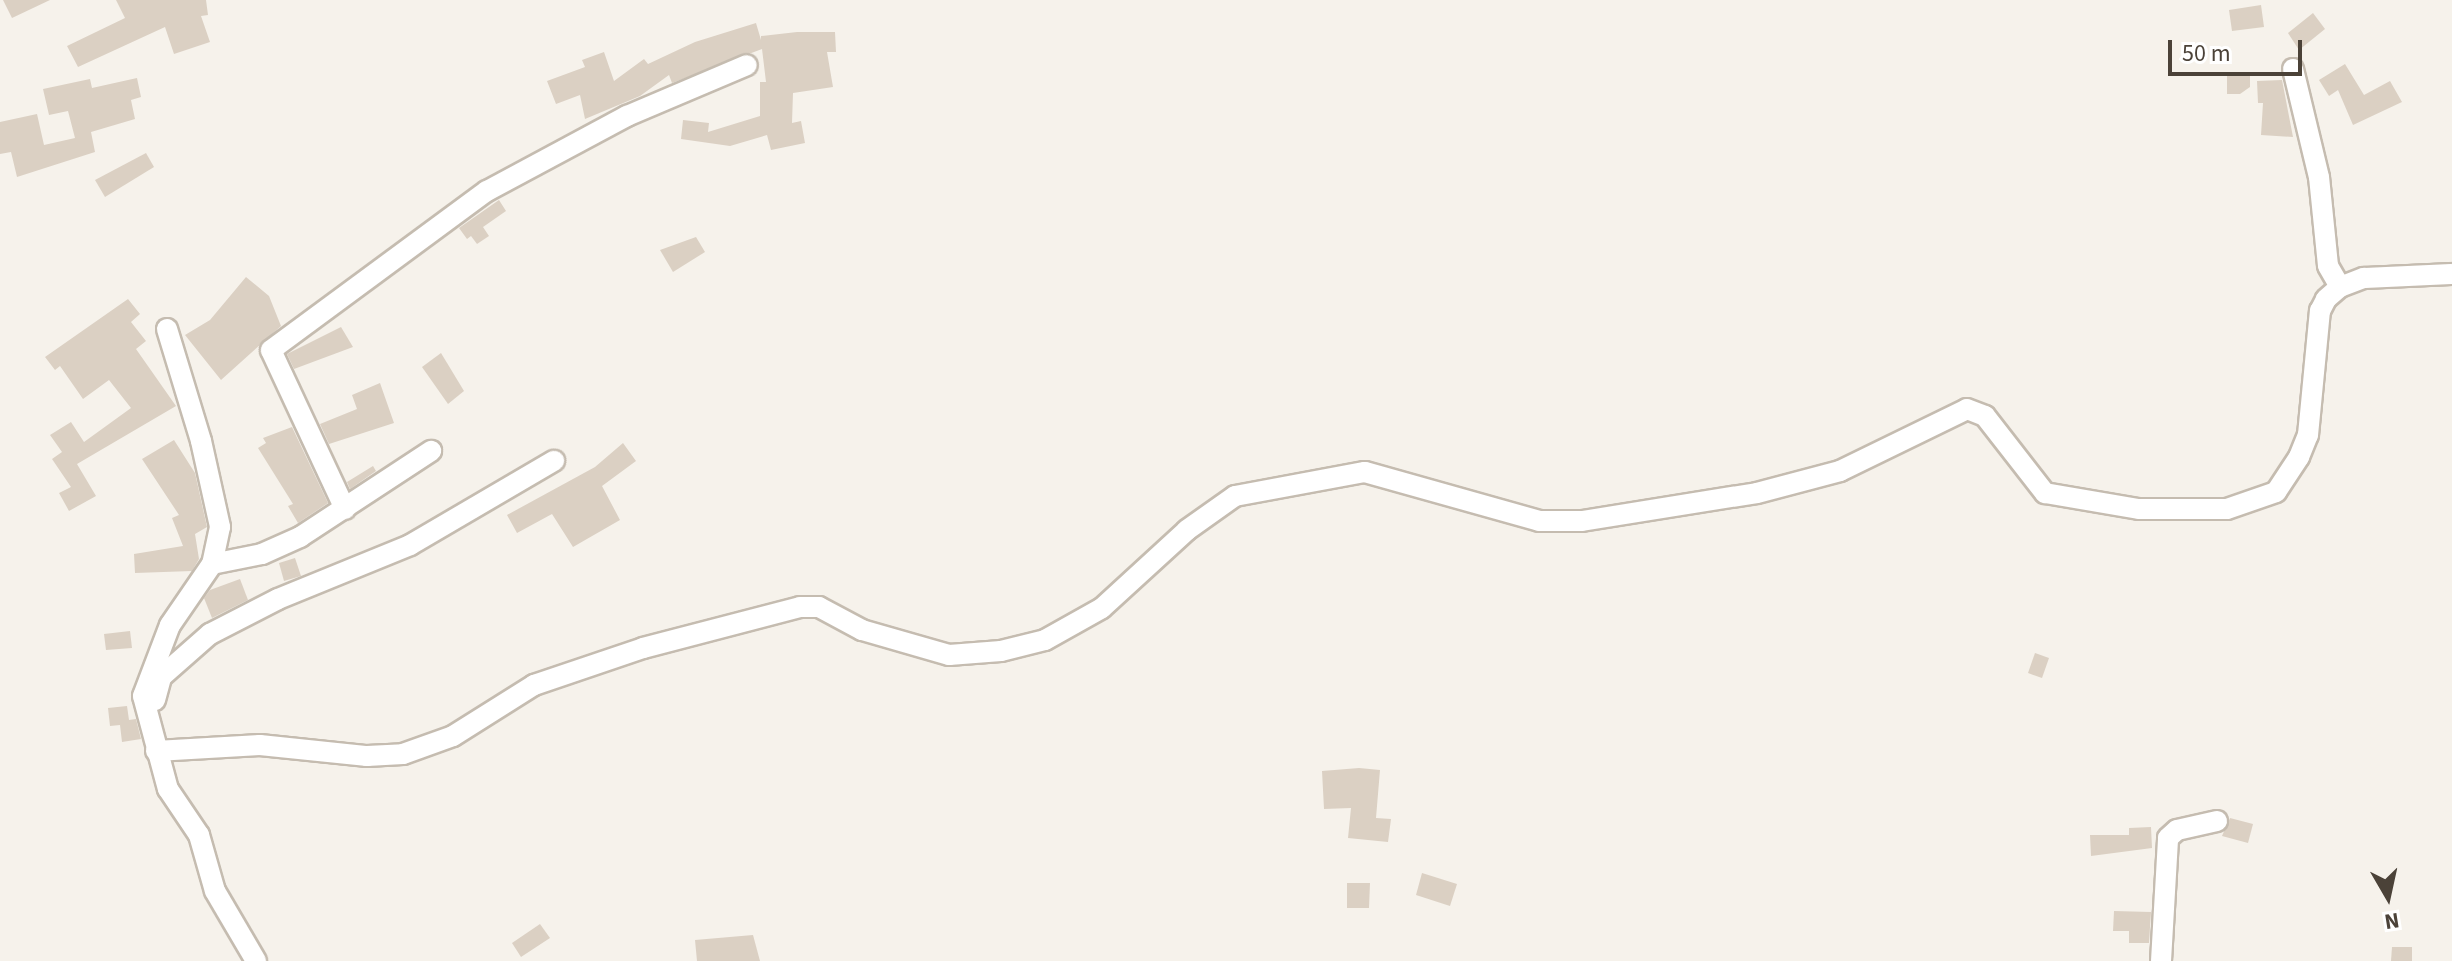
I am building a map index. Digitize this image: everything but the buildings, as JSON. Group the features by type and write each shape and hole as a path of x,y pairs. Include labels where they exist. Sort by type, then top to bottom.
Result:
{"street":[{"path":"345,509 271,350 487,191 627,116 747,65"},
{"path":"2293,69 2304,98 2319,177 2328,266 2340,287"},
{"path":"156,751 260,745 367,756 403,754 453,736 534,685 643,648 800,607 819,607 862,630 949,655 1001,651 1045,640 1102,608 1187,530 1235,496 1365,472 1539,521 1582,521 1757,493 1840,471 1967,409 1985,416 2045,493 2139,509 2227,509 2276,492 2294,468 2308,435 2320,311 2340,287 2364,278 2452,274"},
{"path":"167,329 201,441 220,527 212,564 170,625 150,669 143,696 156,751 172,796 199,835 215,891 256,961"},
{"path":"212,564 262,554 345,509 431,451"},
{"path":"150,728 161,677 210,634 278,599 410,545 554,461"},
{"path":"2161,961 2168,838 2177,830 2217,821"}]}
